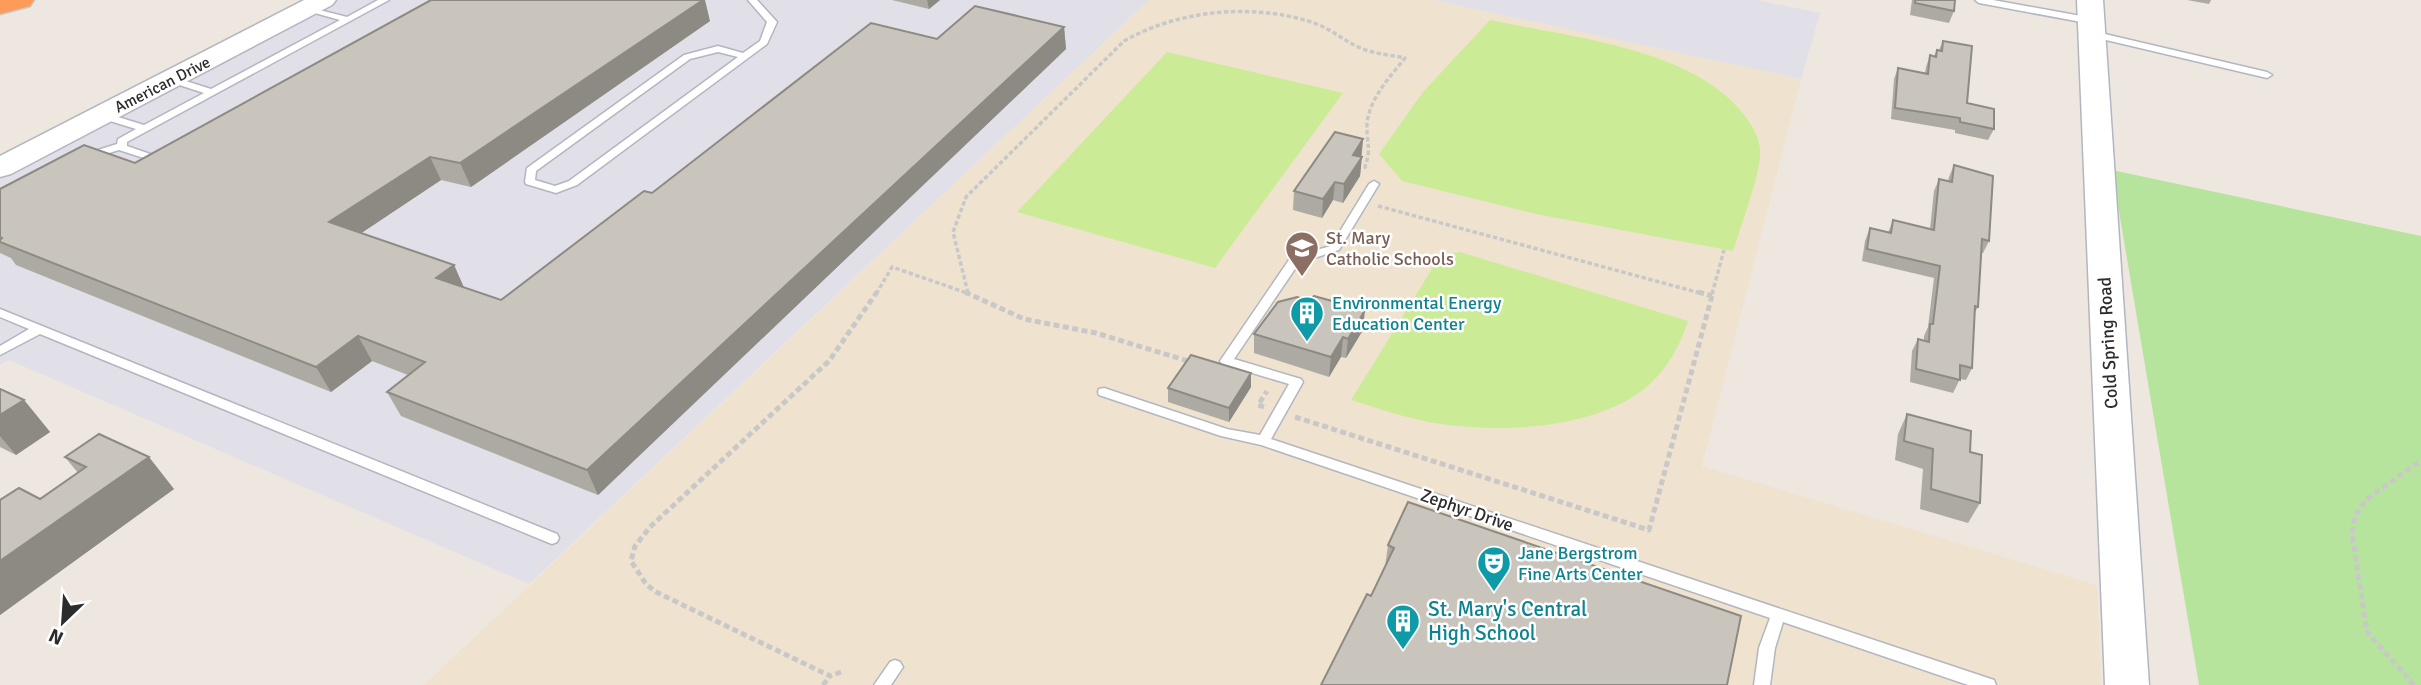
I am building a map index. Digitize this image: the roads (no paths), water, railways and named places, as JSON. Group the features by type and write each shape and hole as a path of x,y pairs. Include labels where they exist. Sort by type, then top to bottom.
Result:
{"highway":[{"path":"0,6 20,0"}],"street":[{"name":"American Drive","path":"0,168 315,4"},
{"name":"Cold Spring Road","path":"2091,18 2127,685"}],"lane":[{"path":"122,146 122,141 385,0"},
{"path":"745,56 718,49 687,57 531,170 530,182 556,190 573,183 764,42 772,22 752,0"},
{"path":"1979,0 2091,18 2267,75"},
{"path":"315,4 348,20"},
{"path":"170,79 212,93"},
{"path":"101,115 145,129"},
{"path":"80,161 122,146 153,158 169,153"},
{"path":"1263,441 1297,382 1226,361 1295,260 1335,248 1374,184"},
{"path":"0,313 552,538"},
{"path":"0,351 39,329"},
{"name":"Zephyr Drive","path":"1104,392 1226,433 1263,441 1988,685"},
{"path":"1762,685 1767,649 1778,615"},
{"path":"882,685 895,667"}],"place":[{"name":"St. Mary Catholic Schools","path":"1302,278"},
{"name":"Environmental Energy Education Center","path":"1307,343"},
{"name":"Jane Bergstrom Fine Arts Center","path":"1494,593"},
{"name":"St. Mary's Central High School","path":"1403,651"}]}
